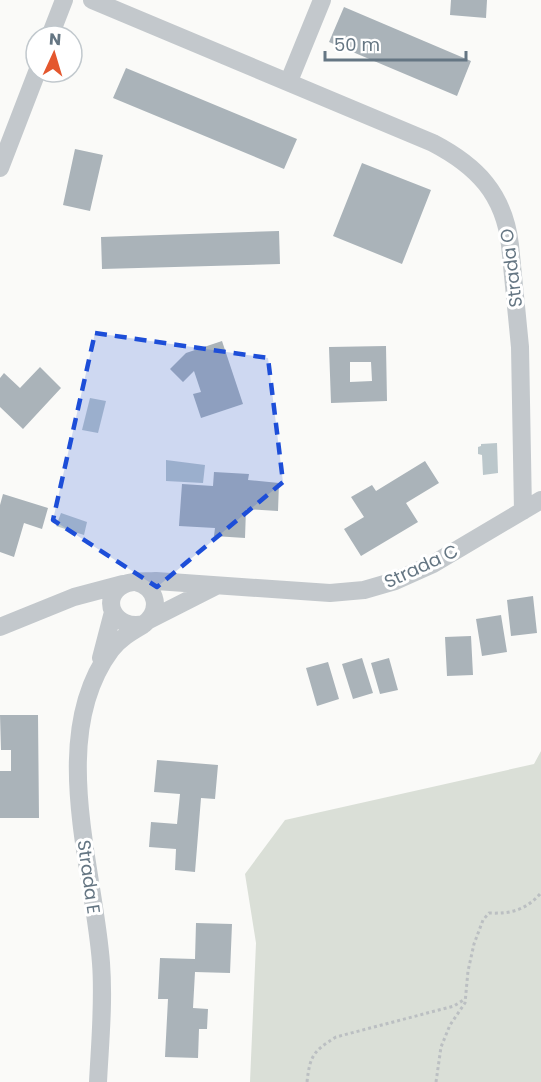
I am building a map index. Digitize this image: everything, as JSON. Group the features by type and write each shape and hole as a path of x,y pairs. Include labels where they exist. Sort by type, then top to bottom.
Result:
{"street":[{"path":"55,24 64,0"},
{"name":"Strada O","path":"92,0 433,143 476,171 494,194 508,233 520,347 523,511"},
{"path":"288,81 322,0"},
{"path":"0,168 32,84"},
{"name":"Strada C","path":"0,627 74,597 130,583 156,581 330,592 364,590 395,581 433,564 541,500"},
{"path":"112,609 114,593 130,583 148,587 155,599 153,614 146,622"},
{"path":"74,597 93,599 112,609 121,622 128,625 146,622 218,585"},
{"name":"Strada E","path":"98,1082 101,963 80,811 79,783 83,715 96,675 112,609"},
{"name":"Strada E","path":"96,675 111,650 123,638 146,622"}],"path":[{"path":"436,1082 441,1047 450,1024 465,999 468,971 483,920 489,913 506,914 521,910 541,893"},
{"path":"307,1082 309,1063 318,1048 336,1037 454,1006 465,999"},
{"path":"454,1006 459,1012"}],"highlighted area":[{"path":"95,333 268,358 283,482 157,587 53,520"}],"shaded area":[{"path":"90,398 106,401 98,433 82,430"},
{"path":"497,443 498,473 483,475 482,455 478,454 478,447 481,444"},
{"path":"166,460 205,465 203,483 166,481"},
{"path":"61,513 87,522 84,535 56,526"},
{"path":"541,751 541,1082 250,1082 256,943 245,874 285,820 534,764"}],"building":[{"path":"451,0 487,0 486,18 450,15"},
{"path":"344,7 471,61 457,96 329,42"},
{"path":"126,68 297,139 284,169 113,98"},
{"path":"75,149 103,155 90,211 63,205"},
{"path":"362,163 431,190 402,264 333,236"},
{"path":"279,231 280,264 102,269 101,237"},
{"path":"222,341 243,404 201,418 193,394 201,392 194,371 183,382 170,369 186,353"},
{"path":"386,346 387,401 331,403 329,347","holes":["350,362 371,362 372,381 350,382"]},
{"path":"40,367 61,388 23,429 0,407 0,378 4,373 20,388"},
{"path":"425,461 439,483 406,503 418,522 361,556 344,529 364,517 351,497 372,485 376,491"},
{"path":"214,472 249,474 248,480 279,483 278,511 246,509 245,538 214,536 215,528 179,526 182,484 213,486"},
{"path":"3,494 48,508 42,529 24,523 14,557 0,552 0,505"},
{"path":"533,596 537,633 511,636 507,600"},
{"path":"501,615 507,652 482,656 476,619"},
{"path":"471,636 473,675 447,676 445,637"},
{"path":"362,658 373,693 353,699 342,664"},
{"path":"389,658 398,690 380,694 371,663"},
{"path":"328,662 339,699 317,706 306,668"},
{"path":"0,715 38,715 39,818 0,818 0,771 11,771 11,750 1,750"},
{"path":"157,760 218,765 215,799 201,798 195,872 175,870 176,849 149,847 151,822 177,824 180,794 154,792"},
{"path":"196,923 232,924 230,973 195,972 193,1008 208,1009 207,1029 199,1029 198,1058 165,1057 168,999 158,999 160,958 195,959"}]}
